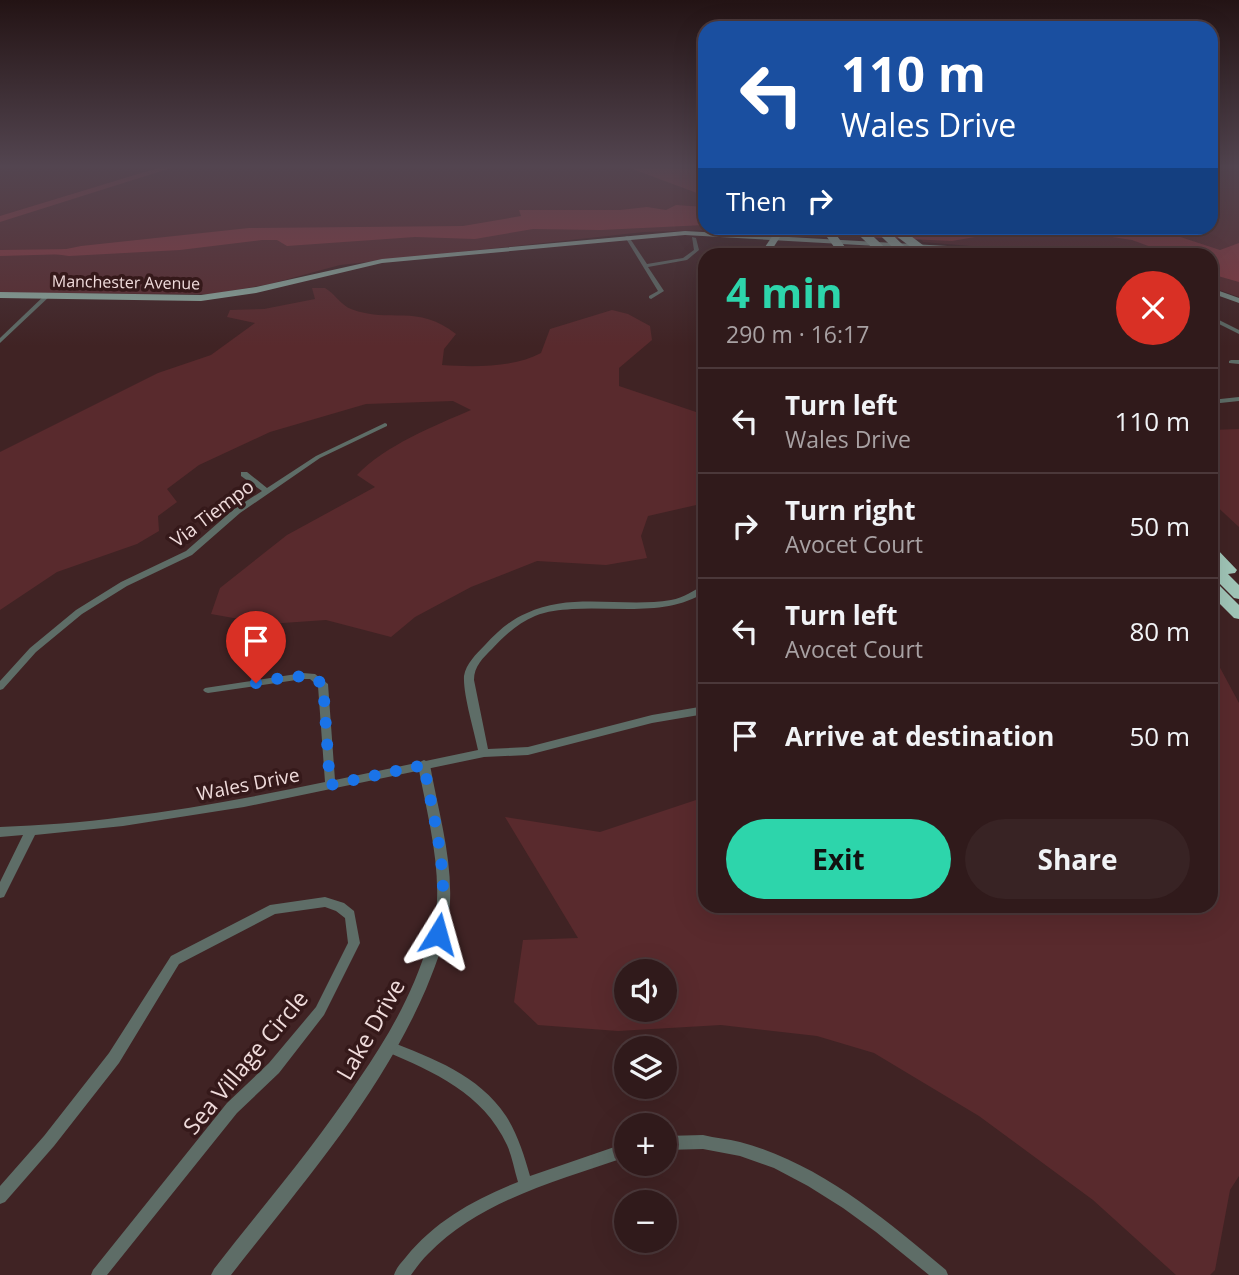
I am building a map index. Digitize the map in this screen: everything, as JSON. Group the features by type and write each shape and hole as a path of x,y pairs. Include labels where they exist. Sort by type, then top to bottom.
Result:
{"highway":[{"path":"859,235 874,248"},
{"path":"877,235 890,248"},
{"path":"886,235 900,248"},
{"path":"902,235 919,248"},
{"path":"767,248 776,239 779,244 777,248"},
{"path":"1218,558 1239,579"},
{"path":"1218,573 1239,594"},
{"path":"1218,593 1239,614"},
{"path":"1218,607 1239,628"}],"main road":[{"name":"Manchester Avenue","path":"0,295 138,306 206,303 265,292 375,265 698,233"},
{"name":"Manchester Avenue","path":"739,235 922,248"},
{"name":"Manchester Avenue","path":"629,240 776,239"},
{"path":"1218,293 1239,301"},
{"name":"Manchester Avenue","path":"0,301 45,298"}],"street":[{"path":"645,266 690,257 697,250 694,238"},
{"path":"629,240 661,291 651,297"},
{"path":"0,341 45,298"},
{"path":"1218,322 1239,332"},
{"path":"1231,362 1239,362"},
{"path":"1218,401 1239,399"},
{"name":"Via Tiempo","path":"0,687 33,650 60,626 124,584 189,553 237,512 318,457 385,425"},
{"path":"244,474 267,491"},
{"path":"484,753 469,675 475,660 499,635 538,611 562,606 675,603 698,595"},
{"path":"208,690 303,676 312,676 323,684 330,785"},
{"name":"Wales Drive","path":"0,832 132,822 211,810 484,753 528,751 652,719 698,711"},
{"name":"Lake Drive","path":"220,1275 366,1085 429,972 443,915 443,882 424,765"},
{"path":"0,893 31,831"},
{"name":"Sea Village Circle","path":"0,1197 49,1141 114,1058 175,960 274,909 325,902 340,906 351,915 354,943 320,1011 274,1068 232,1108 98,1275"},
{"path":"389,1047 445,1069 483,1096 511,1139 526,1186"},
{"path":"677,1141 726,1144 759,1153 790,1167 897,1238 941,1275"},
{"path":"401,1275 451,1223 485,1202 614,1154"}],"shaded area":[{"path":"0,226 698,226 698,230 644,232 340,265 270,284 213,294 0,293"},
{"path":"674,226 601,230 533,229 475,239 415,237 287,246 277,240 262,240 180,250 69,256 47,253 81,246 249,228"},
{"path":"1218,226 1239,226 1239,297 1218,290 1218,248 994,248 923,242 918,235 1218,235"},
{"path":"818,235 987,235 952,241"},
{"path":"1099,235 1174,235 1214,248 1154,248 1132,240"},
{"path":"1239,243 1239,282 1218,276 1218,249"},
{"path":"312,288 325,288 351,309 378,315 416,316 442,325 456,334 444,349 442,365 493,365 530,358 541,353 550,329 612,310 628,314 650,326 652,340 619,368 619,386 698,412 698,505 648,516 641,536 647,558 606,565 537,561 471,587 415,617 391,637 326,620 268,624 211,614 220,588 287,535 375,487 357,475 368,464 411,437 471,410 453,401 366,404 270,432 199,465 167,489 177,502 158,516 159,531 137,544 57,572 0,610 0,452 158,373 211,355 255,323 227,317 230,310 264,309 315,299"},
{"path":"1239,429 1239,527 1218,508 1218,430"},
{"path":"1218,664 1239,703 1239,1176 1230,1190 1215,1270 1210,1275 1176,1275 1093,1200 979,1116 874,1053 817,1036 721,1025 618,1031 538,1025 514,1002 523,940 578,938 505,817 600,832 698,799 698,913 1218,913"}],"waterway":[{"path":"0,253 70,251"}],"route":[{"path":"256,683 312,676 323,684 330,785 424,765 443,882 443,915 438,934"}]}
